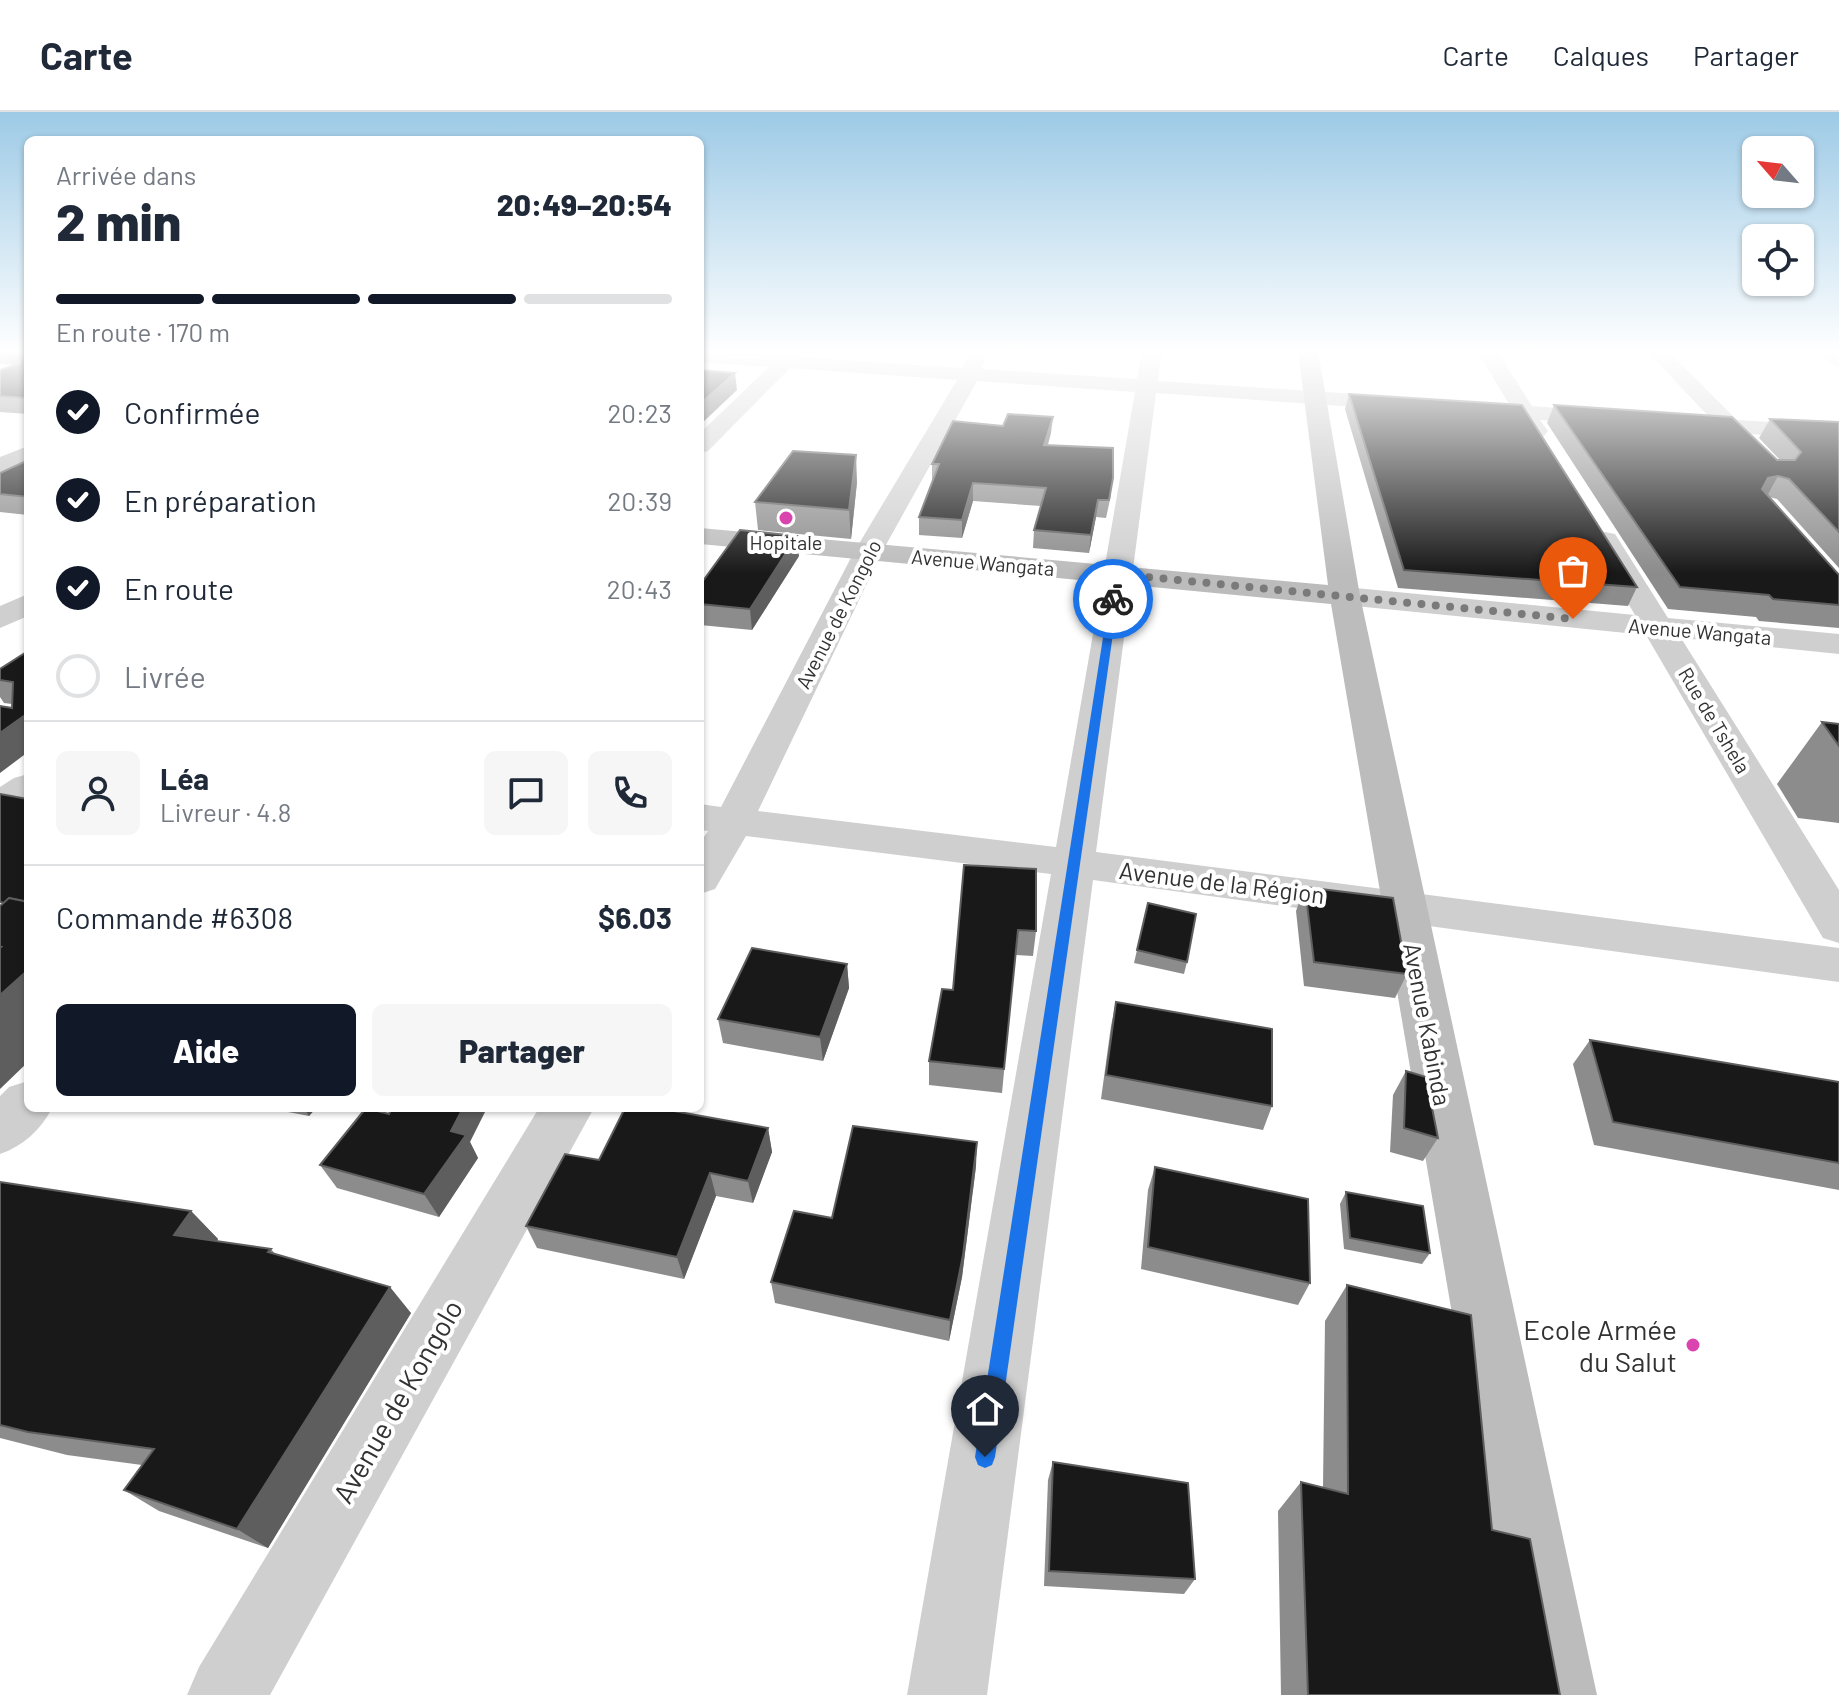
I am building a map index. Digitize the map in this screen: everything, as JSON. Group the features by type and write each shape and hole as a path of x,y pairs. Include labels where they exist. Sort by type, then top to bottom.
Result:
{"street":[{"path":"704,442 721,425"},
{"name":"Avenue de Kongolo","path":"704,864 716,820 940,425"},
{"path":"947,1695 1141,425"},
{"name":"Avenue Kabinda","path":"1319,425 1345,596 1557,1695"},
{"path":"1532,425 1550,453"},
{"path":"1712,425 1839,433"},
{"path":"1730,426 1752,449"},
{"path":"0,466 24,455"},
{"path":"0,475 24,478"},
{"name":"Rue de Tshela","path":"1592,520 1661,628 1839,927"},
{"name":"Avenue Wangata","path":"704,536 1839,644"},
{"path":"0,619 24,605"},
{"path":"0,805 24,789"},
{"name":"Avenue de la Région","path":"716,820 1074,863 1839,965"},
{"path":"0,1131 24,1107"},
{"name":"Avenue de Kongolo","path":"227,1695 565,1112"}],"building":[{"path":"951,425 1050,425 1044,445 1113,448 1109,500 1098,500 1091,535 1034,530 1046,488 973,483 962,520 919,517 939,464 932,464"},
{"path":"1359,425 1535,425 1637,587 1404,570"},
{"path":"1568,425 1740,425 1777,460 1795,460 1801,452 1776,425 1839,425 1839,532 1789,479 1778,476 1768,478 1762,489 1839,575 1839,605 1680,587"},
{"path":"793,451 856,455 849,510 755,502"},
{"path":"24,462 24,497 0,494 0,473"},
{"path":"740,530 797,536 750,609 704,604 704,580"},
{"path":"24,654 24,716 0,733 0,706 12,708 13,682 0,680 0,669"},
{"path":"1822,722 1839,724 1839,746"},
{"path":"0,794 24,798 24,901 9,898 4,903 0,902"},
{"path":"964,865 1036,869 1036,931 1018,930 1004,1069 929,1061 942,989 953,990"},
{"path":"1305,887 1393,898 1407,974 1314,962"},
{"path":"9,898 24,901 24,974 0,995 1,947 0,906"},
{"path":"1148,903 1196,914 1187,962 1137,950"},
{"path":"752,948 847,964 820,1037 718,1019"},
{"path":"1116,1002 1272,1029 1272,1106 1106,1075"},
{"path":"1590,1040 1839,1082 1839,1163 1613,1122"},
{"path":"1406,1071 1426,1077 1438,1138 1404,1128"},
{"path":"363,1112 461,1112 451,1131 466,1135 424,1194 320,1165"},
{"path":"623,1112 679,1112 768,1128 748,1181 710,1173 677,1257 526,1226 565,1154 599,1160"},
{"path":"853,1126 977,1142 963,1255 950,1320 771,1282 794,1211 832,1218"},
{"path":"1155,1167 1308,1199 1310,1283 1148,1247"},
{"path":"0,1182 191,1211 174,1235 271,1249 268,1252 390,1287 237,1529 124,1490 154,1449 28,1432 0,1425"},
{"path":"1346,1192 1423,1206 1430,1253 1350,1238"},
{"path":"1347,1285 1471,1315 1492,1530 1530,1539 1560,1695 1308,1695 1301,1482 1348,1494"},
{"path":"1053,1462 1188,1483 1195,1579 1049,1571"}],"way so far":[{"path":"1113,599 1117,574 1573,619"}],"place":[{"name":"Hopitale","path":"786,518"},
{"name":"Ecole Armée du Salut","path":"1693,1345"}],"route":[{"path":"985,1457 1113,599"}]}
